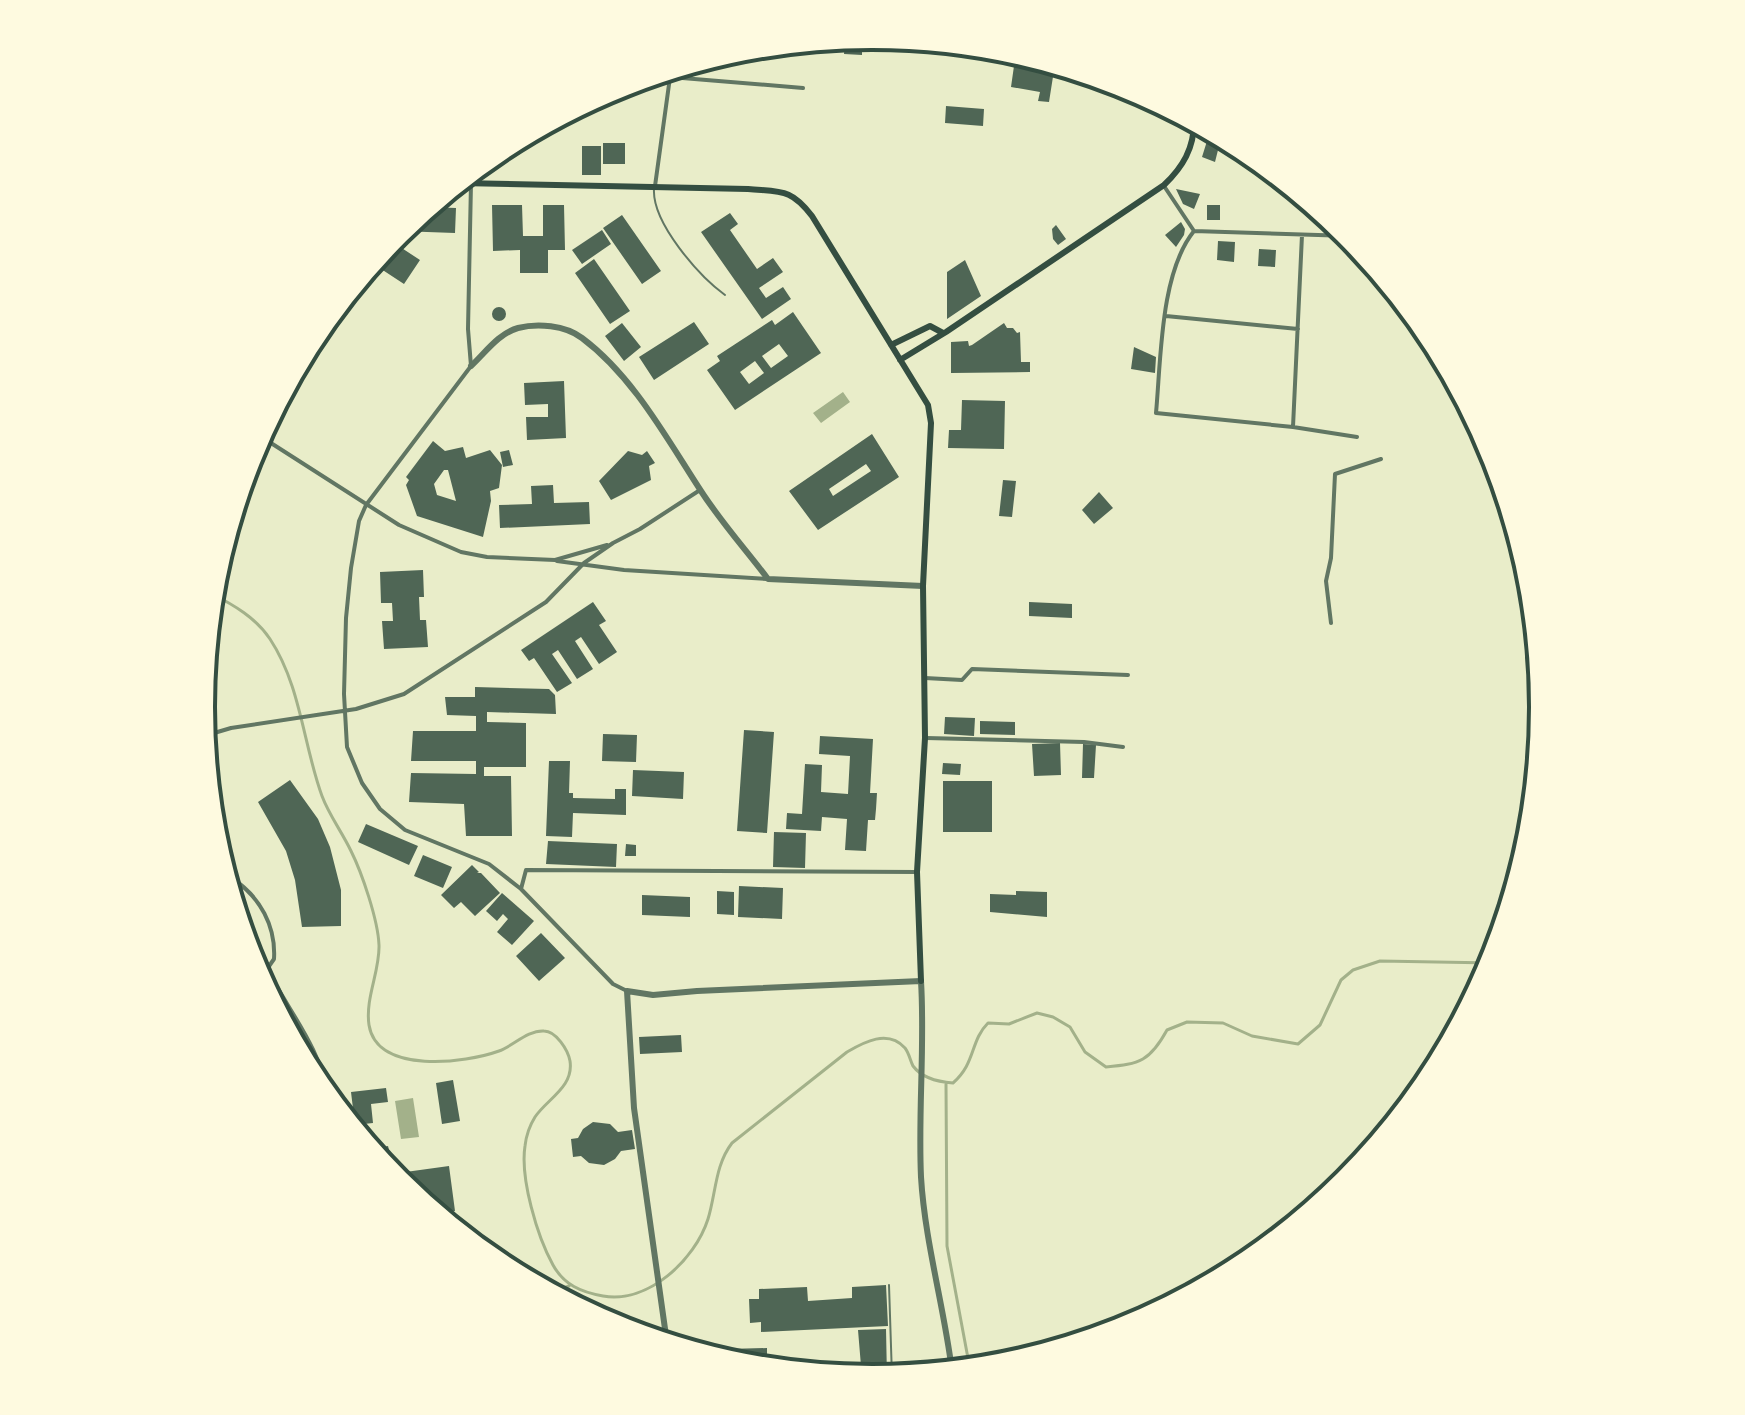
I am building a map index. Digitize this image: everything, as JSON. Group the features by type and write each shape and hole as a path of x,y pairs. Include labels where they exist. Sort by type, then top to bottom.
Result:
{"main road":[{"path":"900,360 1164,185 1189,153 1192,133"},
{"path":"476,183 789,193 800,200 812,216 928,405 931,423 923,586 925,738 917,872 921,981"},
{"path":"891,345 930,326 943,333"}],"street":[{"path":"683,78 803,88"},
{"path":"654,188 669,82"},
{"path":"1164,185 1194,231"},
{"path":"471,187 468,298 471,366"},
{"path":"1194,231 1329,236"},
{"path":"1194,231 1176,260 1166,316 1156,413 1357,437"},
{"path":"1293,427 1302,235"},
{"path":"1166,316 1298,329"},
{"path":"768,579 700,490 619,374 581,337 569,330 540,325 515,328 503,335 471,366 366,505 359,521 346,618 347,747 362,783 380,809 405,830 489,864 521,889 613,984 627,991 653,995 921,981 921,1180 950,1360"},
{"path":"271,443 366,505 408,529 461,552 487,557 584,563 624,570 923,586"},
{"path":"1331,623 1325,594 1331,558 1335,474 1381,459"},
{"path":"216,734 231,728 277,723 385,702 423,684 546,602 584,563 700,490"},
{"path":"555,560 613,543"},
{"path":"925,678 962,680 972,669 1128,675"},
{"path":"925,738 1084,742 1123,747"},
{"path":"521,889 526,870 917,872"},
{"path":"239,884 256,899 271,929 274,959 269,967"},
{"path":"627,991 631,1081 665,1331"},
{"path":"283,997 314,1053"}],"lane":[{"path":"654,188 654,196 671,234 683,252 725,295"},
{"path":"889,1285 892,1365"}],"shaded area":[{"path":"843,392 850,402 821,423 813,413"},
{"path":"413,1098 419,1137 401,1139 395,1101"}],"building":[{"path":"862,50 862,55 844,54 844,51"},
{"path":"1014,66 1053,75 1049,102 1038,101 1040,92 1011,87"},
{"path":"946,106 984,109 983,126 945,123"},
{"path":"1207,142 1218,149 1215,162 1202,157"},
{"path":"603,143 625,143 625,164 603,164"},
{"path":"582,146 601,146 601,175 582,175"},
{"path":"1176,189 1200,194 1194,209 1183,204"},
{"path":"492,205 522,205 523,236 543,236 543,205 564,205 565,250 548,250 548,273 520,273 520,250 493,251"},
{"path":"1207,205 1220,205 1220,220 1207,220"},
{"path":"446,208 456,208 455,233 420,232"},
{"path":"730,213 738,224 730,230 757,269 773,258 783,272 759,288 766,298 783,287 791,299 762,319 701,232"},
{"path":"622,215 661,271 642,284 603,228"},
{"path":"1181,222 1184,235 1176,247 1165,235"},
{"path":"1056,225 1066,239 1058,245 1053,239 1052,229"},
{"path":"602,230 611,244 582,264 572,250"},
{"path":"1218,241 1235,242 1234,262 1217,260"},
{"path":"403,249 420,260 404,284 382,270"},
{"path":"1259,249 1276,250 1275,267 1258,266"},
{"path":"594,259 630,311 610,324 575,273"},
{"path":"965,260 981,296 947,319 947,272"},
{"path":"499,307 506,314 499,321 492,314"},
{"path":"793,312 821,353 735,410 707,370 720,361 717,356 772,320 775,325","holes":["779,344 788,356 771,368 762,356","755,361 764,373 749,384 740,372"]},
{"path":"694,322 709,344 654,380 639,357"},
{"path":"622,323 641,347 624,361 605,336"},
{"path":"1004,323 1007,328 1020,332 1021,362 1030,362 1030,372 951,373 951,342 968,341 969,346 972,345"},
{"path":"1134,347 1156,357 1155,373 1131,369"},
{"path":"564,381 566,438 527,440 526,417 548,417 548,404 525,405 524,383"},
{"path":"962,400 1005,401 1004,449 948,448 949,430 961,430"},
{"path":"872,434 899,477 818,530 789,491","holes":["866,464 871,471 833,496 829,489"]},
{"path":"433,441 445,451 463,447 466,458 490,450 502,465 499,488 490,491 491,501 483,537 417,516 406,477","holes":["444,470 448,470 456,501 437,495 434,484"]},
{"path":"509,450 513,465 503,467 500,452"},
{"path":"628,451 642,455 647,451 655,463 649,466 651,480 611,500 599,481"},
{"path":"1003,480 1016,481 1012,517 999,516"},
{"path":"553,485 554,503 589,502 590,524 500,528 499,505 532,504 531,486"},
{"path":"1099,492 1113,508 1094,524 1082,510"},
{"path":"423,570 424,597 419,597 420,620 426,620 428,647 384,649 382,621 393,621 392,603 381,603 380,572"},
{"path":"593,602 606,621 599,625 617,652 599,664 581,637 575,641 593,669 577,679 558,650 552,654 572,683 557,692 534,658 529,661 521,650"},
{"path":"1029,602 1072,604 1072,618 1029,616"},
{"path":"475,687 549,689 555,695 556,714 487,712 487,722 526,723 526,767 484,767 484,776 511,776 512,836 466,836 464,804 409,802 411,773 476,774 476,761 411,761 413,731 476,731 476,716 447,715 445,697 475,697"},
{"path":"945,717 975,718 974,736 944,734"},
{"path":"980,721 1015,722 1015,735 980,734"},
{"path":"744,730 774,732 767,833 737,831"},
{"path":"603,734 637,735 636,762 602,761"},
{"path":"820,736 873,739 870,793 877,793 876,809 875,820 868,820 866,851 845,850 847,819 822,817 821,831 786,829 787,813 802,814 805,764 822,765 821,792 848,794 850,756 819,754"},
{"path":"1060,743 1061,775 1034,776 1032,744"},
{"path":"1083,744 1096,745 1094,778 1082,778"},
{"path":"549,761 570,761 569,793 573,793 573,798 615,799 615,789 626,789 626,815 573,813 572,837 546,836"},
{"path":"943,763 961,764 960,775 942,774"},
{"path":"633,770 684,772 683,799 632,796"},
{"path":"290,780 318,819 330,847 341,890 341,926 302,927 295,880 286,851 258,802"},
{"path":"943,781 992,781 992,832 943,832"},
{"path":"366,824 418,846 409,865 358,842"},
{"path":"774,832 806,833 805,868 773,867"},
{"path":"548,841 617,844 616,867 546,864"},
{"path":"626,844 636,845 636,856 625,856"},
{"path":"423,855 452,867 443,888 414,876"},
{"path":"472,865 500,893 475,916 461,902 454,908 441,895"},
{"path":"739,886 783,888 782,919 738,917"},
{"path":"717,891 734,892 734,915 717,914"},
{"path":"1016,891 1047,892 1047,917 990,912 990,894 1016,895"},
{"path":"502,893 534,921 512,945 497,932 508,919 503,914 497,921 486,911"},
{"path":"642,895 690,897 690,917 642,915"},
{"path":"541,933 565,958 539,981 516,956"},
{"path":"681,1035 682,1052 640,1054 639,1037"},
{"path":"453,1080 460,1121 442,1124 436,1083"},
{"path":"386,1088 388,1102 371,1104 373,1123 364,1124 353,1111 351,1092"},
{"path":"593,1122 610,1124 618,1132 632,1130 635,1149 621,1151 604,1165 589,1163 581,1156 573,1157 571,1139 578,1138 583,1129"},
{"path":"449,1166 455,1211 451,1212 439,1202 408,1172"},
{"path":"886,1285 888,1326 761,1332 761,1322 750,1323 749,1299 759,1299 759,1289 807,1287 808,1301 852,1298 852,1287"},
{"path":"886,1329 887,1365 861,1365 858,1330"},
{"path":"767,1348 767,1356 744,1352 730,1349"}],"waterway":[{"path":"224,601 258,625 280,657 289,676 322,796 355,860 369,897 379,945 368,1015 376,1041 388,1052 405,1058 445,1061 499,1051 532,1033 544,1031 557,1038 567,1052 570,1061 568,1078 540,1110 528,1131 525,1174 536,1223 553,1265 568,1283 587,1292 620,1297 637,1293 668,1276 702,1234 719,1170 732,1143 847,1052 868,1041 884,1038 898,1042 921,1074 953,1083 966,1068 978,1037 988,1023 1009,1024 1037,1013 1053,1017 1070,1027 1085,1052 1106,1067 1143,1059 1167,1030 1187,1022 1223,1023 1252,1036 1298,1044 1320,1025 1341,980 1353,970 1380,961 1478,963"},
{"path":"946,1084 947,1246 968,1357"},
{"path":"564,1288 569,1286"}]}
